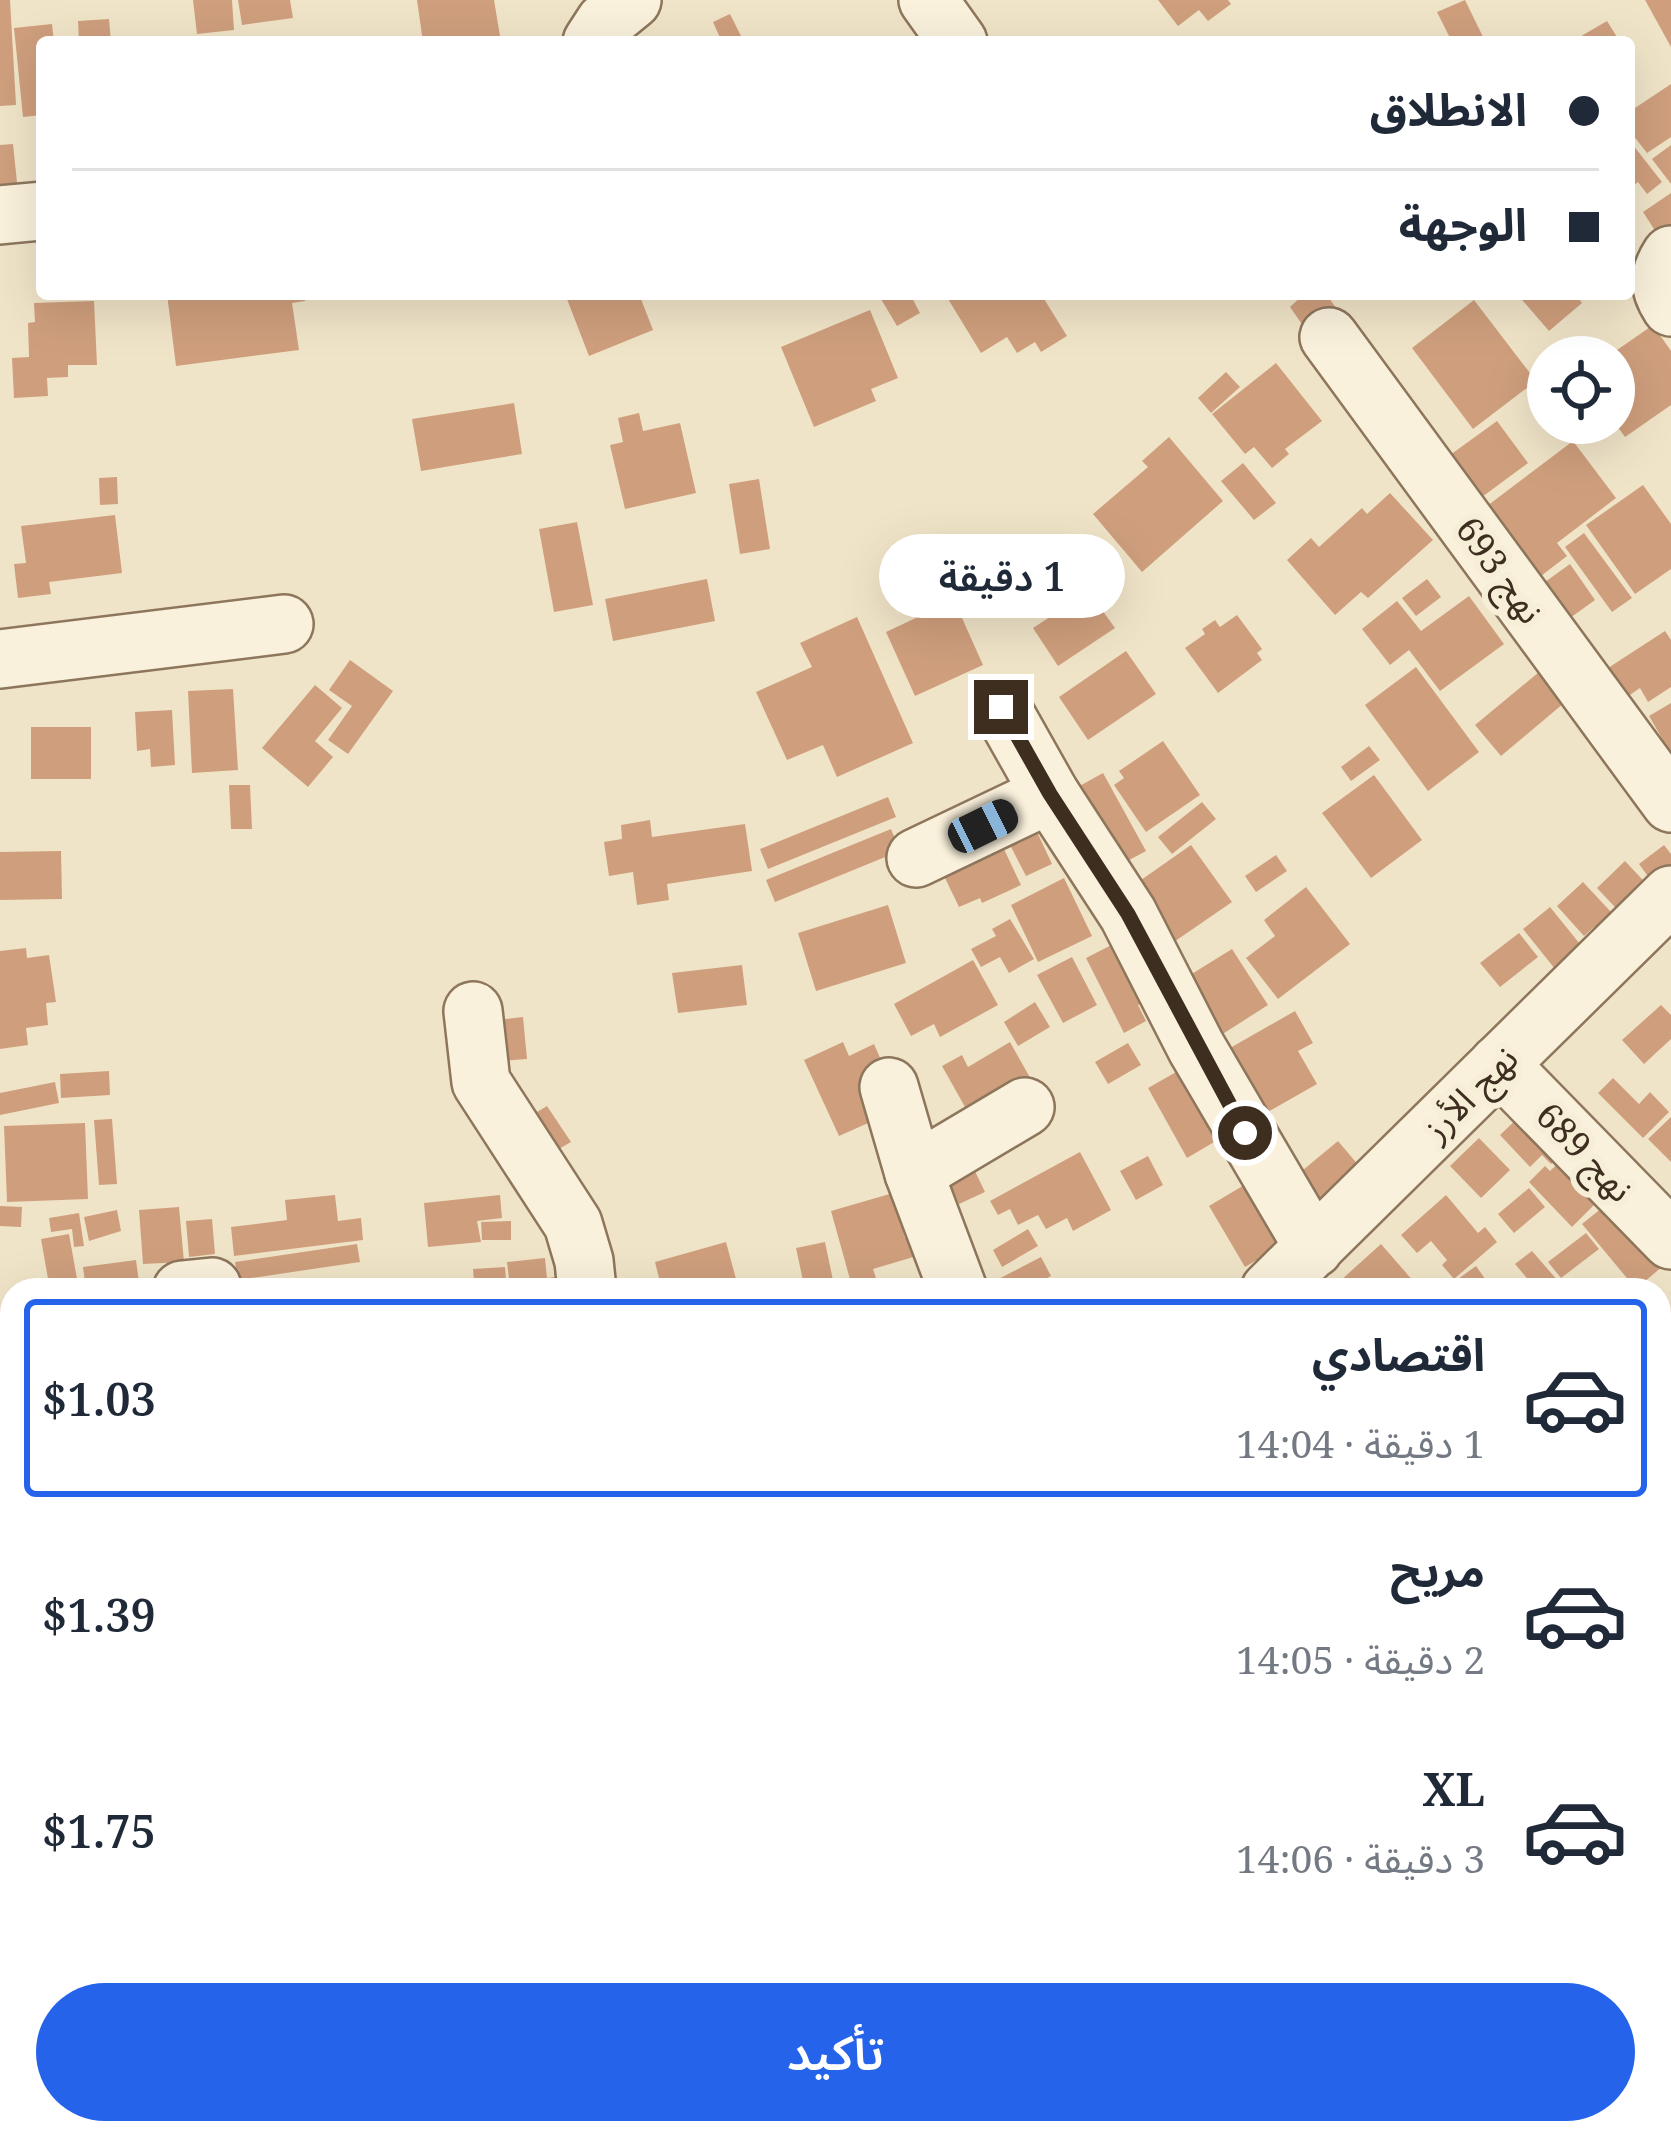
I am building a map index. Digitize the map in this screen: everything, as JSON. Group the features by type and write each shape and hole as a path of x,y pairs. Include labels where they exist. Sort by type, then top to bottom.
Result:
{"street":[{"path":"596,36 632,0"},
{"path":"928,0 954,36"},
{"path":"0,214 36,211"},
{"path":"1671,255 1660,274 1660,290 1671,308"},
{"name":"نهج 693","path":"1329,337 1671,803"},
{"path":"0,659 284,624"},
{"path":"1001,707 1050,794 1128,914 1196,1047 1314,1248"},
{"path":"916,858 1050,794"},
{"name":"نهج الأرز","path":"1283,1278 1671,896"},
{"path":"473,1011 481,1082 573,1224 585,1278"},
{"name":"نهج 689","path":"1498,1064 1671,1240"},
{"path":"889,1087 914,1173 953,1278"},
{"path":"914,1173 1024,1106"}],"building":[{"path":"0,0 10,0 16,105 0,106"},
{"path":"193,0 232,0 234,30 197,34"},
{"path":"238,0 290,0 293,18 242,25"},
{"path":"417,0 494,0 500,36 422,36"},
{"path":"1158,0 1228,0 1231,4 1208,21 1199,10 1178,26"},
{"path":"1465,0 1483,36 1449,36 1437,12"},
{"path":"1645,0 1671,0 1671,47"},
{"path":"730,14 741,36 719,36 713,22"},
{"path":"109,19 110,36 79,36 78,21"},
{"path":"1607,21 1616,36 1581,36"},
{"path":"52,24 53,36 36,36 36,116 23,117 14,28"},
{"path":"1671,84 1671,137 1647,153 1635,138 1635,108"},
{"path":"13,144 18,192 0,193 0,145"},
{"path":"1671,145 1671,184 1652,159"},
{"path":"1635,148 1662,182 1647,194 1638,182 1635,184"},
{"path":"1671,193 1671,237 1663,243 1643,212"},
{"path":"168,300 305,300 292,303 299,350 176,366"},
{"path":"567,300 641,300 653,330 589,356"},
{"path":"882,300 913,300 920,313 897,326"},
{"path":"949,300 1045,300 1067,336 1041,352 1035,342 1017,353 1007,337 981,353"},
{"path":"1298,300 1330,300 1339,312 1308,333 1290,307"},
{"path":"1474,300 1527,369 1527,388 1473,429 1412,348"},
{"path":"1522,300 1580,300 1582,303 1549,331"},
{"path":"94,301 97,365 68,365 68,377 47,378 48,396 14,398 12,358 29,357 28,323 35,322 34,303"},
{"path":"870,310 898,378 871,389 876,401 814,427 781,347"},
{"path":"1653,325 1671,351 1671,405 1635,430 1635,338"},
{"path":"1276,363 1322,421 1285,449 1289,454 1272,468 1254,447 1245,454 1212,414"},
{"path":"1226,372 1240,387 1211,413 1198,398"},
{"path":"514,403 522,454 421,471 412,419"},
{"path":"639,413 643,431 680,423 696,493 625,509 610,445 623,442 618,418"},
{"path":"1497,421 1528,463 1482,497 1450,455"},
{"path":"1169,437 1223,501 1142,572 1093,514 1148,467 1142,461"},
{"path":"1569,444 1575,444 1616,498 1557,543 1567,556 1541,576 1487,506"},
{"path":"1243,463 1276,503 1254,520 1221,481"},
{"path":"117,477 118,504 100,505 99,478"},
{"path":"759,479 770,549 740,554 729,484"},
{"path":"1643,485 1671,524 1671,569 1635,594 1586,525"},
{"path":"1390,493 1433,540 1368,598 1361,592 1335,615 1287,560 1311,538 1319,547 1362,508 1367,514"},
{"path":"115,515 122,573 49,582 51,594 18,598 14,564 26,563 21,526"},
{"path":"577,522 593,605 554,612 539,529"},
{"path":"1584,533 1632,598 1612,612 1565,547"},
{"path":"1052,559 1079,598 1062,609 1055,600 1033,616 1012,587"},
{"path":"1570,564 1595,600 1570,618 1545,582"},
{"path":"707,579 715,621 613,641 605,599"},
{"path":"1427,579 1441,597 1416,616 1402,598"},
{"path":"1092,596 1115,628 1058,666 1033,628"},
{"path":"1469,596 1504,644 1440,691 1409,650 1390,665 1362,629 1397,601 1421,631"},
{"path":"954,600 983,665 915,696 886,632"},
{"path":"1237,615 1262,649 1257,653 1262,660 1218,693 1185,648 1215,620 1220,627"},
{"path":"857,617 913,743 837,777 823,745 787,760 756,692 812,667 800,643"},
{"path":"1665,631 1671,640 1671,687 1648,702 1640,688 1627,697 1608,668"},
{"path":"1126,651 1156,694 1088,740 1059,697"},
{"path":"350,660 393,691 348,754 328,740 352,706 329,690"},
{"path":"1416,667 1479,752 1428,791 1365,705"},
{"path":"1545,667 1570,698 1501,756 1475,725"},
{"path":"315,685 342,708 315,741 333,757 308,787 262,748"},
{"path":"233,689 238,770 192,773 188,691"},
{"path":"1671,703 1671,754 1649,716"},
{"path":"172,710 175,765 151,767 150,749 137,751 135,712"},
{"path":"31,727 91,727 91,779 31,779"},
{"path":"1163,741 1200,795 1146,832 1114,785 1124,778 1119,771"},
{"path":"1369,746 1380,760 1351,781 1341,767"},
{"path":"1103,773 1146,851 1118,866 1076,788"},
{"path":"1374,775 1422,840 1371,878 1322,813"},
{"path":"229,785 250,785 252,829 231,829"},
{"path":"888,797 896,817 768,869 760,849"},
{"path":"1202,802 1216,819 1172,854 1158,837"},
{"path":"650,820 652,837 745,824 752,871 667,884 669,900 637,905 633,872 609,876 604,842 622,839 621,825"},
{"path":"891,829 900,851 775,902 766,880"},
{"path":"1037,832 1052,864 1026,876 1010,845"},
{"path":"1191,845 1232,902 1171,944 1131,887"},
{"path":"1664,845 1671,854 1671,874 1655,886 1639,864"},
{"path":"1003,847 1021,885 982,903 980,898 959,907 944,876"},
{"path":"61,851 62,899 0,900 0,852"},
{"path":"1276,855 1287,871 1256,892 1245,876"},
{"path":"1625,861 1656,894 1628,921 1597,888"},
{"path":"1064,878 1092,936 1038,962 1011,905"},
{"path":"1583,882 1625,927 1608,942 1594,927 1584,936 1557,906"},
{"path":"1306,887 1350,944 1278,999 1246,958 1275,936 1264,920"},
{"path":"888,905 906,963 816,991 798,933"},
{"path":"1550,907 1584,949 1563,979 1523,929"},
{"path":"1010,919 1034,959 1009,973 1000,957 981,967 971,949 996,936 992,929"},
{"path":"1519,933 1538,957 1500,987 1480,963"},
{"path":"1133,934 1162,993 1138,1005 1146,1021 1124,1033 1086,958"},
{"path":"26,948 27,958 49,955 56,1002 46,1003 48,1025 26,1028 28,1045 0,1049 0,951"},
{"path":"1232,949 1268,1005 1218,1037 1182,980"},
{"path":"1072,957 1097,1005 1063,1023 1037,975"},
{"path":"973,960 998,1005 940,1037 934,1024 911,1036 894,1004"},
{"path":"742,965 747,1005 678,1013 672,973"},
{"path":"1035,1002 1050,1027 1018,1046 1004,1022"},
{"path":"1661,1005 1671,1015 1671,1039 1644,1064 1622,1040"},
{"path":"1295,1011 1313,1043 1298,1051 1317,1084 1266,1113 1230,1048"},
{"path":"523,1017 527,1059 501,1061 497,1020"},
{"path":"843,1042 849,1056 874,1044 902,1108 839,1136 804,1060"},
{"path":"1010,1042 1045,1104 983,1139 942,1066 962,1055 968,1067"},
{"path":"1128,1043 1141,1065 1108,1084 1095,1062"},
{"path":"1199,1059 1238,1128 1187,1158 1148,1088"},
{"path":"109,1071 110,1095 61,1098 60,1074"},
{"path":"1613,1078 1639,1104 1650,1092 1669,1112 1643,1138 1598,1093"},
{"path":"55,1082 59,1103 0,1115 0,1093"},
{"path":"547,1106 571,1142 550,1154 527,1118"},
{"path":"1521,1115 1580,1138 1551,1164 1542,1155 1530,1167 1500,1135"},
{"path":"1671,1117 1671,1162 1648,1139"},
{"path":"112,1119 117,1184 99,1185 94,1120"},
{"path":"85,1123 88,1199 7,1202 4,1126"},
{"path":"1479,1138 1510,1170 1481,1198 1450,1166"},
{"path":"1338,1141 1370,1179 1323,1218 1291,1180"},
{"path":"1576,1147 1614,1185 1572,1227 1529,1182 1545,1166 1550,1171"},
{"path":"1080,1152 1111,1210 1073,1231 1067,1218 1046,1229 1038,1215 1018,1225 1010,1209 998,1215 990,1201"},
{"path":"1148,1156 1163,1185 1136,1200 1120,1171"},
{"path":"971,1163 985,1192 959,1204 946,1175"},
{"path":"1266,1172 1302,1233 1245,1267 1209,1206"},
{"path":"1529,1188 1545,1207 1514,1233 1498,1214"},
{"path":"1623,1191 1671,1259 1649,1278 1627,1278 1582,1224"},
{"path":"893,1193 905,1238 914,1235 920,1255 873,1269 876,1278 850,1278 831,1211"},
{"path":"335,1195 338,1221 361,1218 363,1240 234,1256 231,1227 287,1220 285,1200"},
{"path":"500,1195 502,1218 477,1221 481,1242 428,1247 424,1203"},
{"path":"1446,1195 1478,1233 1485,1227 1497,1242 1453,1278 1442,1265 1447,1260 1431,1241 1417,1253 1401,1235"},
{"path":"0,1206 22,1207 21,1227 0,1226"},
{"path":"179,1207 184,1262 143,1264 139,1210"},
{"path":"117,1210 121,1231 89,1241 84,1217"},
{"path":"79,1213 84,1246 74,1247 72,1229 51,1232 49,1218"},
{"path":"212,1219 215,1254 189,1257 186,1221"},
{"path":"511,1221 511,1240 482,1240 481,1222"},
{"path":"1028,1229 1038,1246 1002,1267 993,1250"},
{"path":"1586,1233 1599,1249 1561,1278 1548,1262"},
{"path":"69,1234 77,1278 48,1278 41,1239"},
{"path":"726,1242 736,1278 659,1278 655,1262"},
{"path":"825,1242 832,1278 802,1278 796,1248"},
{"path":"357,1244 360,1262 238,1278 235,1262"},
{"path":"1381,1244 1411,1278 1343,1278"},
{"path":"1532,1251 1555,1278 1527,1278 1515,1264"},
{"path":"1041,1257 1051,1276 1047,1278 1000,1278"},
{"path":"545,1258 547,1278 509,1278 507,1262"},
{"path":"136,1260 138,1278 84,1278 83,1267"},
{"path":"1476,1266 1484,1278 1459,1278"},
{"path":"505,1267 506,1278 474,1278 473,1269"},
{"path":"574,1268 575,1278 547,1278 555,1277 554,1270"}],"route":[{"path":"1001,707 1050,794 1128,914 1245,1133"}]}
